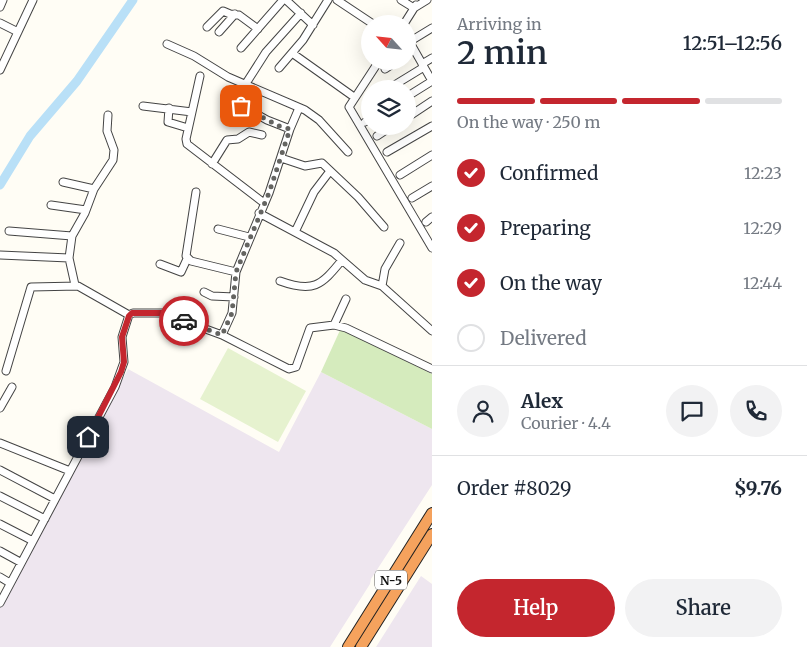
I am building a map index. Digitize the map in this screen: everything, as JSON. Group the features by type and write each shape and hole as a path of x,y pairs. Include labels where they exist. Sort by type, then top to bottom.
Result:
{"highway":[{"name":"N-5","path":"348,647 432,513"},
{"name":"N-5","path":"361,647 432,534"}],"street":[{"path":"0,8 4,0"},
{"path":"0,70 33,0"},
{"path":"241,48 285,0 313,26"},
{"path":"279,68 313,26 328,0"},
{"path":"337,0 361,16"},
{"path":"401,0 414,8"},
{"path":"410,15 420,0"},
{"path":"414,8 427,0"},
{"path":"207,27 221,11 235,14 258,29"},
{"path":"245,85 266,52 301,13"},
{"path":"219,32 235,14"},
{"path":"0,24 18,32"},
{"path":"416,37 432,28"},
{"path":"167,44 194,56 245,85 299,108 319,120 348,152"},
{"path":"292,53 354,97"},
{"path":"416,57 423,65 432,81 416,91"},
{"path":"401,80 432,58"},
{"path":"373,70 349,104 350,109 432,248"},
{"path":"200,76 188,128 187,144 264,203"},
{"path":"228,98 267,120 290,129"},
{"path":"416,111 432,101"},
{"path":"143,106 192,112"},
{"path":"169,108 168,122 188,128"},
{"path":"222,335 232,313 236,272 299,108"},
{"path":"75,285 70,258 72,236 86,210 94,189 113,160 114,150 107,131 108,115"},
{"path":"387,152 432,126"},
{"path":"212,164 227,140 238,139 249,132 262,135"},
{"path":"400,175 432,155"},
{"path":"281,158 305,166 319,162 358,197 384,227"},
{"path":"295,232 314,192 330,171"},
{"path":"63,182 94,189"},
{"path":"412,198 432,186"},
{"path":"160,264 182,272 187,259 196,192"},
{"path":"51,205 86,210"},
{"path":"259,213 334,253 365,280 382,286 432,330"},
{"path":"218,229 249,238"},
{"path":"9,231 72,236"},
{"path":"382,286 385,269 400,243"},
{"path":"0,255 70,258"},
{"path":"187,259 236,272"},
{"path":"280,282 299,288 317,284 329,276 342,260"},
{"path":"6,371 30,288 75,285 129,316"},
{"path":"204,292 212,296 234,297"},
{"path":"334,325 346,299"},
{"path":"0,603 121,372 124,362 122,337 129,316 132,313 162,313 222,335 282,366 293,369 296,367 310,328 334,325 346,328 432,370"},
{"path":"0,408 12,387"},
{"path":"0,443 70,471"},
{"path":"0,470 55,499"},
{"path":"0,496 44,519"},
{"path":"0,524 33,541"},
{"path":"0,551 20,562"},
{"path":"0,577 10,583"}],"shaded area":[{"path":"128,369 279,452 321,372 432,429 432,485 371,579 370,584 330,647 0,647 0,608"},
{"path":"421,576 432,584 432,647 376,647"}],"green space":[{"path":"341,328 432,374 432,429 321,372"},
{"path":"228,348 306,391 278,442 200,399"}],"waterway":[{"path":"0,185 30,136 77,81 133,0"}],"way so far":[{"path":"184,321 222,335 232,313 236,272 259,213 269,193 290,129 281,127 241,106"}],"route":[{"path":"88,437 121,372 124,362 122,337 130,319 129,316 132,313 162,313 184,321"}]}
